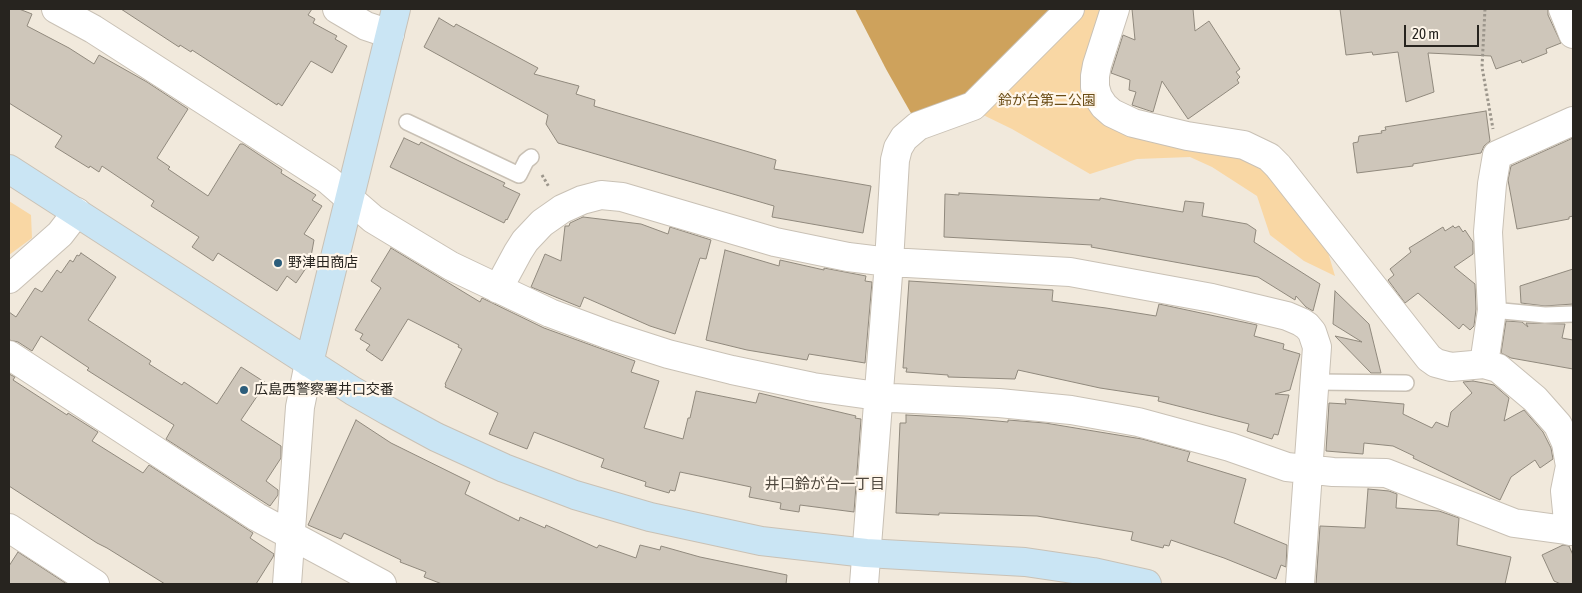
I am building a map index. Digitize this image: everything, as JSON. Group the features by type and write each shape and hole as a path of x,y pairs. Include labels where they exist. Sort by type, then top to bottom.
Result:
{"street":[{"path":"56,9 100,33 328,180 374,219 451,266 550,313 609,335 668,354 732,370 877,396 999,403 1088,412 1172,430 1230,447 1287,467 1333,472 1386,473 1514,523 1571,531 1565,490 1570,466 1566,443 1558,425 1535,399 1498,368 1484,364 1451,367 1436,363 1429,358 1269,157 1244,145 1187,136 1133,123 1112,113 1104,106 1098,97 1095,87 1095,76 1115,9"},
{"path":"287,584 300,407 309,363 393,21 366,26 337,9"},
{"path":"864,584 895,160 898,148 904,138 918,126 973,106 1070,9"},
{"path":"1563,9 1573,34"},
{"path":"1484,364 1492,310 1488,232 1492,184 1498,155 1573,121"},
{"path":"9,169 388,412 436,437 504,468 574,495 650,517 726,534 796,546 866,553 1025,562 1093,572 1147,584"},
{"path":"498,289 521,247 542,224 562,209 582,200 601,195 622,197 775,242 848,257 889,262 1070,272 1212,298 1274,312 1301,322 1312,332 1317,347 1316,382 1300,584"},
{"path":"9,278 60,234 77,212"},
{"path":"9,355 257,517 382,584"},
{"path":"9,528 95,584"}],"lane":[{"path":"407,122 519,174 526,161 531,158"},
{"path":"1492,310 1545,315 1573,314"},
{"path":"1316,382 1406,383"}],"path":[{"path":"1485,9 1482,67 1498,155"}],"green space":[{"name":"鈴が台第二公園","path":"1079,9 1108,9 1092,100 1243,149 1275,172 1325,242 1335,276 1304,261 1270,235 1257,196 1212,167 1190,157 1137,159 1090,174 1012,129 977,112"},
{"path":"9,201 31,215 32,238 9,255"}],"shaded area":[{"path":"855,9 1059,9 970,94 912,115"}],"building":[{"path":"9,9 19,9 32,14 27,26 69,48 94,64 99,55 147,82 188,109 157,158 170,167 168,169 208,196 240,144 243,144 282,170 281,173 316,195 312,200 322,206 304,234 314,240 310,262 296,283 287,276 277,291 218,253 213,261 192,247 199,237 151,206 154,201 102,166 99,172 90,166 89,168 55,147 62,136 9,103"},
{"path":"121,9 312,9 308,15 315,19 313,23 337,36 335,39 347,46 332,73 311,61 282,106 278,103 277,105 192,50 191,52 180,45 179,47"},
{"path":"1132,9 1193,9 1195,31 1209,21 1240,69 1236,72 1240,77 1237,80 1239,83 1188,119 1162,81 1153,112 1132,105 1136,92 1129,90 1130,80 1111,73 1123,35 1135,40"},
{"path":"1340,9 1548,9 1548,15 1561,43 1546,49 1547,53 1522,63 1521,60 1496,69 1491,56 1428,53 1434,92 1406,102 1398,52 1373,55 1372,52 1346,55"},
{"path":"439,18 454,27 456,24 538,68 534,74 579,86 576,94 595,100 594,106 776,160 774,169 871,186 863,233 772,217 774,206 558,143 546,124 548,115 424,47"},
{"path":"1486,111 1490,141 1484,146 1481,153 1413,164 1413,166 1357,173 1353,143 1358,142 1359,136 1382,133 1381,131 1386,130 1385,127"},
{"path":"404,138 419,145 421,142 505,183 503,186 520,194 507,220 504,223 390,167"},
{"path":"1573,138 1573,216 1569,217 1569,219 1517,229 1508,180 1511,166"},
{"path":"959,193 1100,200 1100,198 1183,212 1185,201 1204,203 1202,216 1247,224 1256,230 1254,242 1320,284 1313,311 1306,307 1296,296 1295,300 1258,277 1091,247 1092,245 944,237 945,194 959,195"},
{"path":"583,217 641,224 668,234 670,227 711,240 706,259 700,258 675,334 650,326 584,297 580,307 531,287 545,254 561,261 565,226 569,226 570,223"},
{"path":"1453,226 1455,228 1459,226 1463,232 1465,230 1473,242 1473,254 1454,267 1475,284 1476,309 1474,326 1470,330 1463,324 1459,329 1418,293 1405,303 1388,280 1394,275 1390,269 1411,252 1409,248 1443,227 1445,231"},
{"path":"391,248 480,302 482,298 544,328 635,361 631,372 659,381 644,428 683,439 696,391 756,403 759,393 856,416 855,418 861,419 854,512 800,505 799,512 780,509 781,503 749,497 751,487 680,472 675,491 670,490 669,493 645,486 646,482 601,467 604,459 534,432 527,449 489,434 498,413 445,387 462,349 458,347 459,345 408,319 382,361 366,350 370,345 360,339 363,334 355,330 381,288 371,281"},
{"path":"725,250 779,266 780,260 824,270 824,268 866,276 865,281 872,282 865,363 809,354 807,360 747,350 706,340"},
{"path":"81,253 116,277 88,320 151,361 149,364 182,385 184,382 217,404 241,367 266,383 241,420 281,446 281,458 266,481 278,490 278,495 270,506 166,439 174,425 87,370 89,368 41,336 32,351 18,342 9,340 9,312 16,317 35,288 42,292 57,270 61,273 70,260 73,262 77,255 79,256"},
{"path":"1573,269 1573,304 1545,306 1521,303 1520,286"},
{"path":"909,281 1053,290 1052,301 1156,316 1159,304 1257,325 1254,336 1284,344 1283,349 1300,354 1290,390 1275,394 1289,395 1278,435 1274,434 1272,439 1247,431 1249,424 1158,401 1159,397 1100,388 1018,370 1015,379 948,377 948,375 906,372 907,368 903,368"},
{"path":"1335,291 1369,324 1381,373 1371,373 1335,336 1362,342 1333,324"},
{"path":"1506,321 1522,322 1528,327 1526,323 1565,324 1562,338 1573,340 1573,369 1511,358 1501,353"},
{"path":"9,374 15,377 13,380 67,415 68,413 98,432 92,441 143,473 149,465 253,533 250,538 274,554 256,584 165,584 9,486"},
{"path":"1473,381 1494,385 1509,398 1504,421 1524,410 1543,432 1551,448 1553,459 1540,468 1535,460 1511,477 1500,500 1413,458 1414,456 1393,446 1364,443 1363,454 1326,451 1329,403 1346,404 1345,399 1404,404 1403,414 1432,428 1436,422 1448,427 1451,412 1472,393 1463,382"},
{"path":"906,415 1045,423 1142,439 1190,452 1187,461 1246,479 1234,523 1287,545 1286,567 1281,565 1276,579 1224,558 1171,540 1169,546 1164,545 1163,548 1131,540 1133,532 1037,516 896,513 900,423 906,423"},
{"path":"356,420 391,443 470,482 465,494 519,521 520,517 545,528 546,525 597,548 599,545 636,558 640,545 660,550 661,546 700,557 787,575 786,584 442,584 424,577 426,572 400,562 401,560 344,533 341,539 308,525"},
{"path":"1368,489 1389,491 1397,494 1396,508 1439,511 1459,518 1457,545 1511,557 1505,584 1316,584 1320,526 1365,528"},
{"path":"1563,545 1569,546 1573,555 1573,584 1561,584 1554,581 1542,555"},
{"path":"18,552 67,584 9,584 9,566"}],"place":[{"name":"野津田商店","path":"278,263"},
{"name":"広島西警察署井口交番","path":"244,390"}],"district":[{"name":"井口鈴が台一丁目","path":"825,484"}]}
